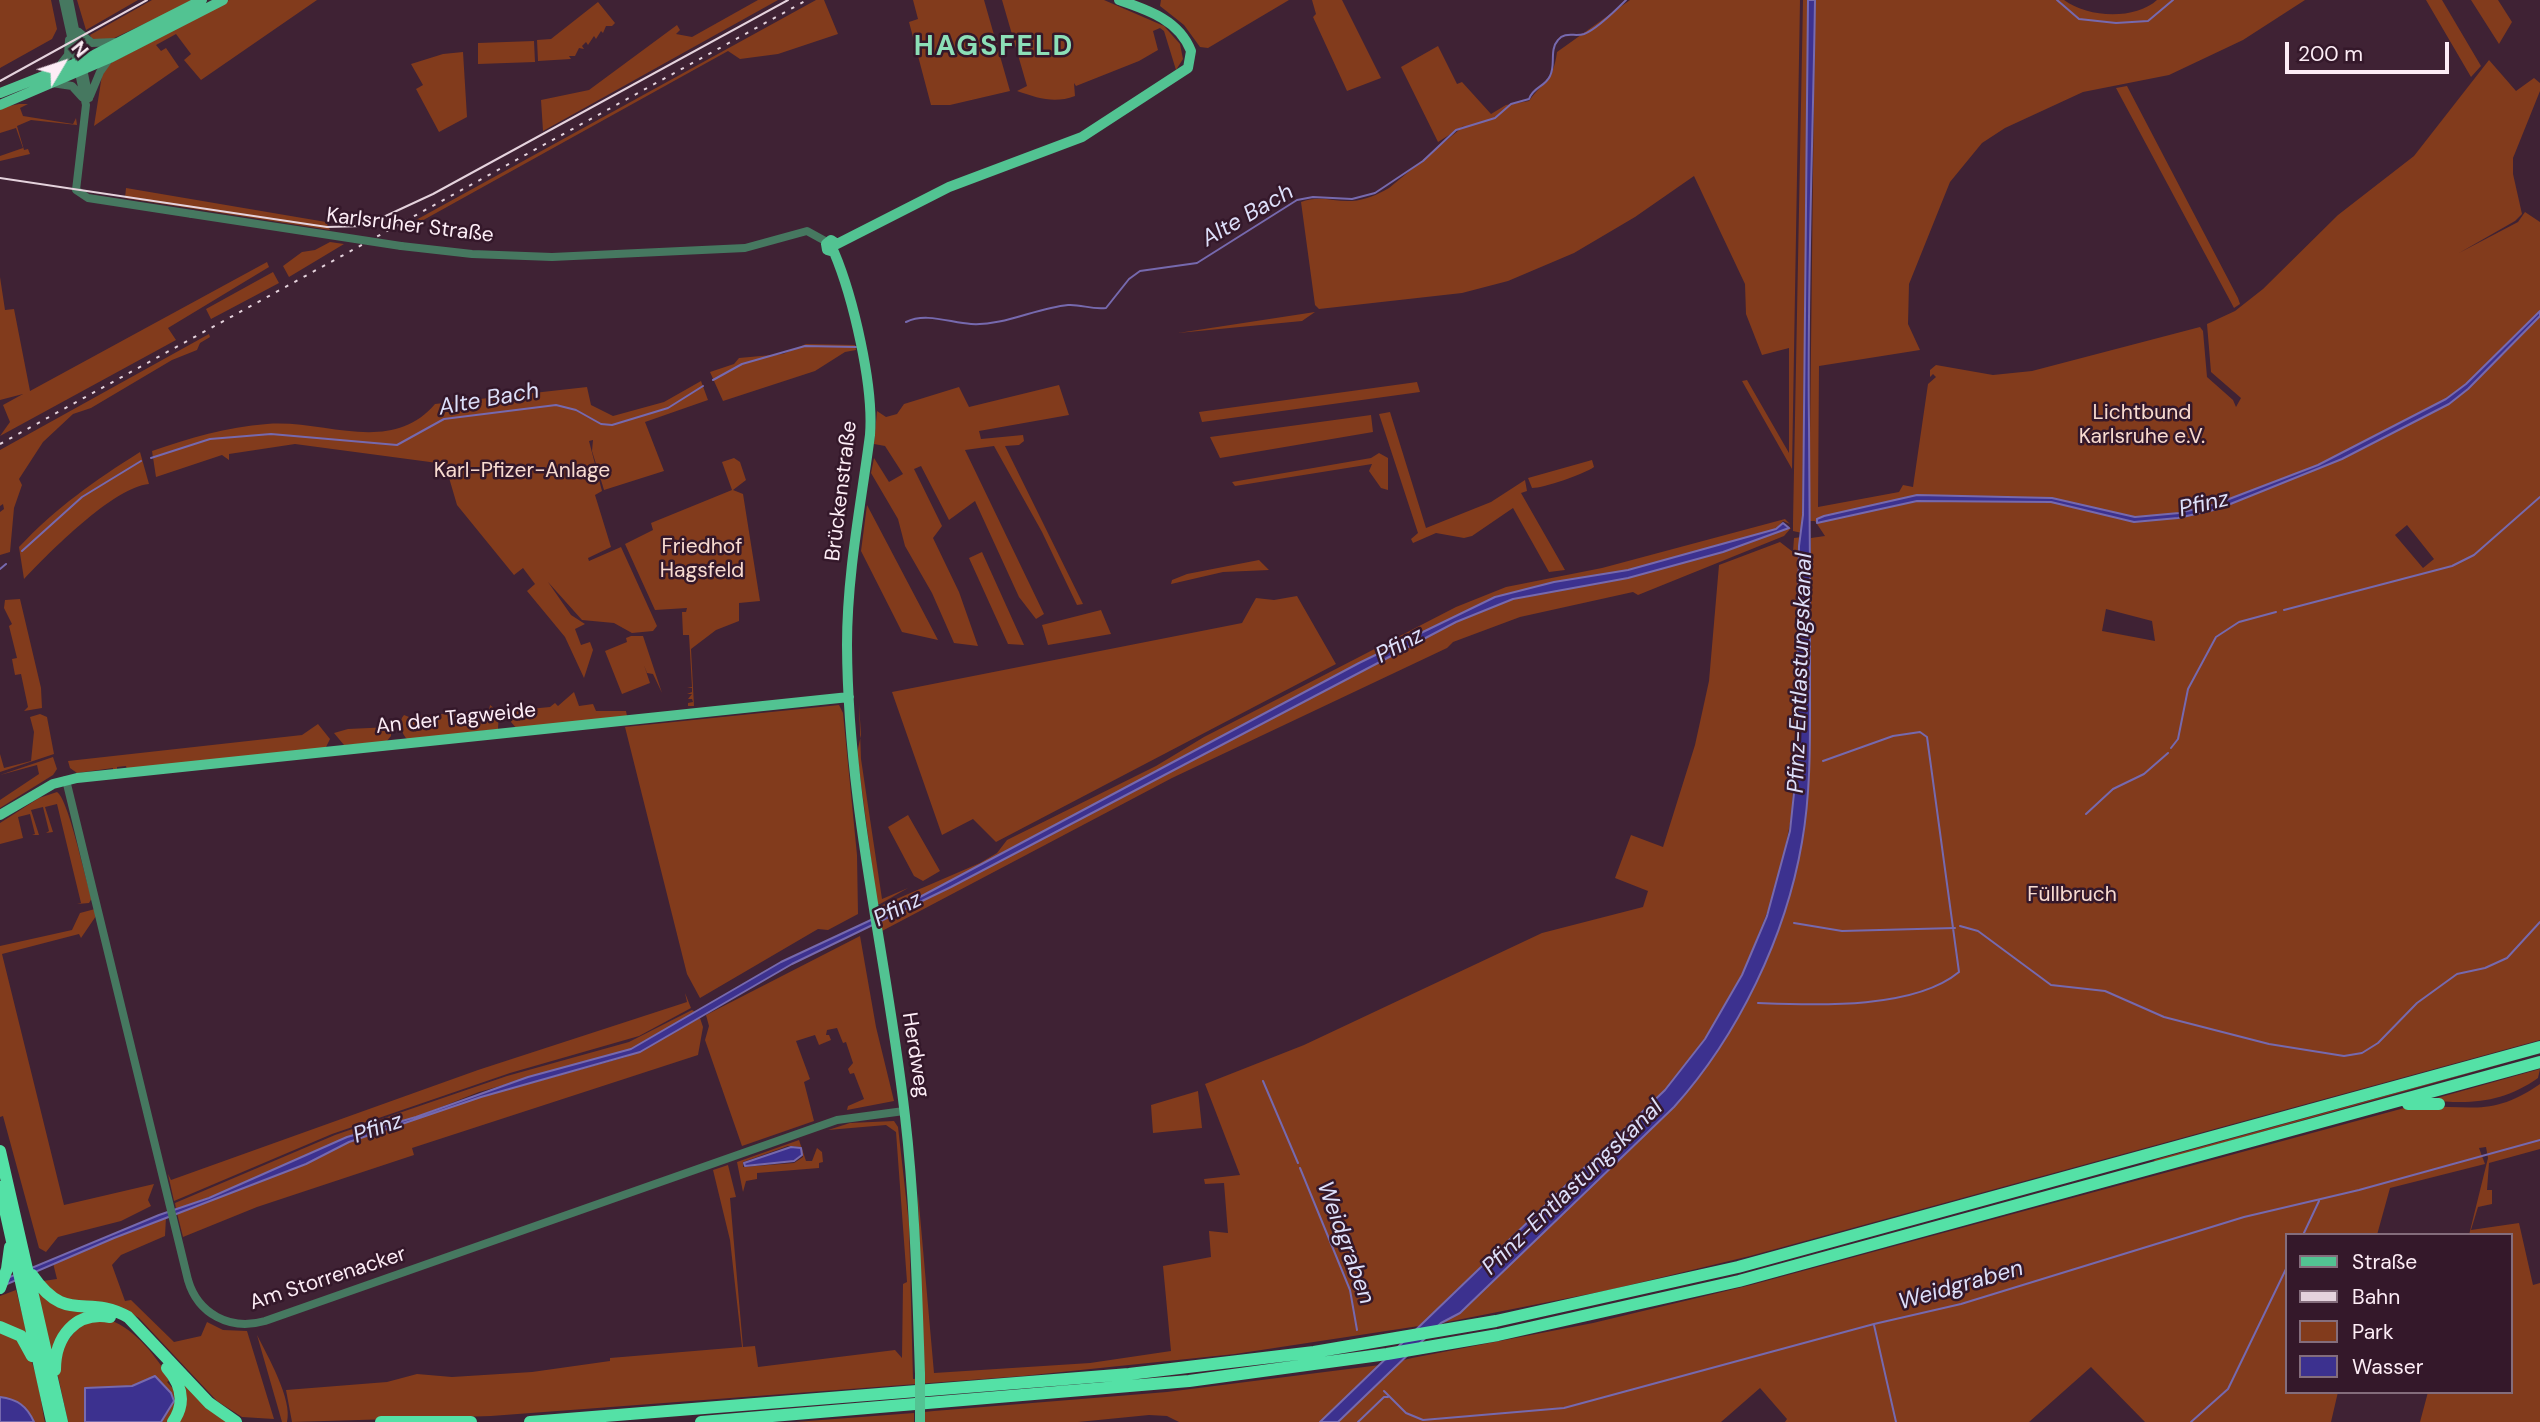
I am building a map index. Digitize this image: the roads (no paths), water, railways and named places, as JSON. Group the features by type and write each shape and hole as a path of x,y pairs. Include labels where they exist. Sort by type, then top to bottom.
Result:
{"highway":[{"path":"530,1422 1129,1374 1434,1333 1584,1303 1738,1267 2540,1047"},
{"path":"701,1422 1116,1389 1416,1350 1584,1317 1739,1281 2540,1062"},
{"path":"2387,1104 2439,1104"},
{"path":"0,1151 6,1172 19,1264 0,1289"},
{"path":"0,1186 19,1264 30,1286 49,1383 52,1422"},
{"path":"30,1286 59,1303 111,1309 128,1317 209,1403 236,1422"},
{"path":"49,1383 57,1347 63,1334 83,1319 110,1317 136,1333 176,1379 181,1403 173,1422"},
{"path":"0,1327 13,1330 24,1339 49,1383 62,1422"},
{"path":"381,1422 471,1422"}],"main road":[{"path":"0,105 52,83 121,42 202,0"},
{"path":"0,93 55,71 110,58 223,0"},
{"path":"833,246 949,187 1082,137 1185,70 1192,55 1185,38 1167,20 1119,0"},
{"name":"Brückenstraße","path":"833,246 849,297 871,417 849,598 849,697"},
{"name":"An der Tagweide","path":"0,815 47,787 66,780 849,697"},
{"name":"Herdweg","path":"849,697 857,809 904,1111 916,1235 920,1422"}],"street":[{"path":"63,0 73,27 83,37 90,42 121,42"},
{"path":"55,71 68,55 73,27 69,0"},
{"name":"Karlsruher Straße","path":"73,27 86,100 75,183 77,193 88,198 401,246 491,255 552,257 726,249 758,246 807,231 833,246"},
{"path":"52,83 72,86 86,100 110,58"},
{"name":"Am Storrenacker","path":"66,780 194,1296 215,1317 229,1323 250,1325 819,1126 855,1116 904,1111"}],"water":[{"name":"Pfinz-Entlastungskanal","path":"1808,0 1815,0 1809,318 1809,765 1802,842 1784,913 1756,983 1738,1017 1719,1049 1674,1107 1460,1313 1441,1323 1338,1422 1320,1422 1665,1090 1705,1039 1742,975 1767,916 1790,831 1796,774 1799,546 1803,515"},
{"path":"2540,311 2540,316 2468,389 2449,404 2342,459 2218,509 2178,518 2134,522 2051,502 1917,501 1817,523 1817,519 1824,516 1917,495 2052,498 2135,517 2179,513 2216,504 2318,465 2446,399 2466,384"},
{"name":"Pfinz","path":"1783,523 1789,528 1723,552 1628,578 1513,599 1456,622 951,887 792,964 640,1052 481,1097 349,1142 306,1164 114,1238 0,1287 0,1281 159,1215 209,1198 347,1137 416,1117 528,1077 631,1049 781,962 918,898 1359,663 1495,597 1554,582 1628,570 1776,529"},
{"path":"791,1147 801,1148 802,1155 794,1161 745,1166 744,1163"},
{"path":"155,1376 171,1393 174,1401 161,1422 85,1422 85,1388 132,1386"},
{"path":"0,1397 21,1404 34,1422 0,1422"}],"waterway":[{"name":"Alte Bach","path":"906,322 930,318 983,324 1068,305 1106,308 1129,279 1140,271 1197,263 1297,200 1313,197 1352,199 1375,193 1423,161 1456,130 1495,118 1511,104 1529,99 1550,76 1554,48 1558,40 1564,36 1589,32 1626,0"},
{"name":"Alte Bach","path":"2057,0 2079,19 2116,23 2148,21 2173,0"},
{"name":"Alte Bach","path":"713,380 742,364 805,346 856,347"},
{"name":"Alte Bach","path":"151,458 210,439 271,434 397,445 444,419 556,405 576,410 601,424 612,425 668,408 703,386"},
{"name":"Alte Bach","path":"22,551 82,497 141,461"},
{"path":"2284,610 2452,566 2474,555 2540,497"},
{"name":"Alte Bach","path":"0,569 6,564"},
{"path":"2171,748 2178,739 2188,689 2216,637 2239,622 2276,612"},
{"name":"Pfinz-Entlastungskanal","path":"1758,1003 1834,1004 1890,999 1916,993 1959,972 1927,737 1920,732 1893,736 1823,761"},
{"path":"2086,814 2113,789 2144,774 2168,753"},
{"path":"1960,926 1978,931 2051,985 2105,991 2164,1017 2269,1044 2344,1056 2362,1053 2378,1043 2417,1003 2457,974 2485,968 2507,958 2540,922"},
{"path":"1794,923 1842,931 1955,928"},
{"name":"Weidgraben","path":"1263,1081 1298,1163"},
{"name":"Weidgraben","path":"1384,1391 1406,1413 1423,1420 1564,1408 1874,1324 1961,1304 2244,1217 2359,1190 2540,1140"},
{"name":"Weidgraben","path":"1300,1168 1350,1290 1357,1330"},
{"path":"2304,1233 2319,1201"},
{"path":"2191,1422 2228,1389 2284,1273"},
{"path":"1874,1325 1896,1422"},
{"name":"Weidgraben","path":"1358,1422 1384,1397 1388,1397"}],"tram line":[{"path":"0,81 147,0"},
{"path":"0,178 327,227 364,226 433,194 788,0"}],"railway":[{"path":"0,444 807,0"}],"district":[{"name":"HAGSFELD","path":"994,48"}],"park label":[{"name":"Lichtbund Karlsruhe e.V.","path":"2142,425"},
{"name":"Karl-Pfizer-Anlage","path":"522,471"},
{"name":"Friedhof Hagsfeld","path":"702,559"},
{"name":"Füllbruch","path":"2072,895"}]}
